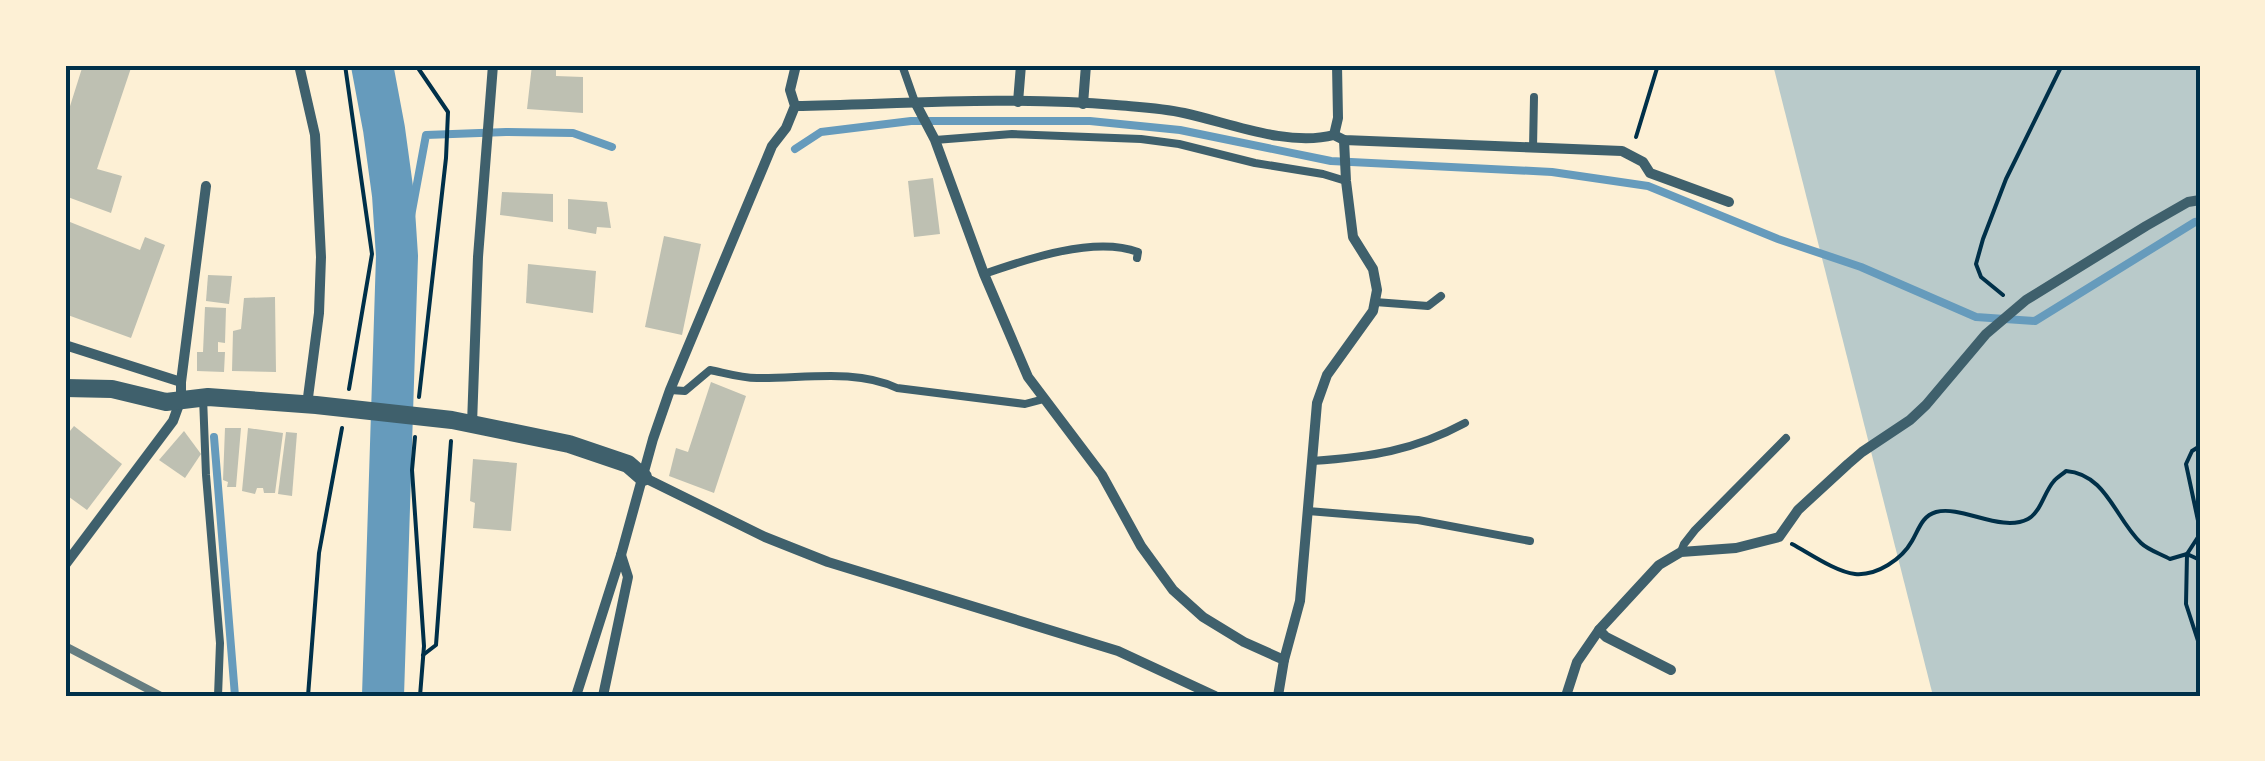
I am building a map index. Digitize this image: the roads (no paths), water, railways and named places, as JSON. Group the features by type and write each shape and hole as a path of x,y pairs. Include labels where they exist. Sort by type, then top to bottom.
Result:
{"street":[{"path":"299,65 315,135 321,257 312,405"},
{"path":"462,422 493,65"},
{"path":"576,696 670,390 772,146 786,128 794,106 790,90 796,65"},
{"path":"1018,102 1020,65"},
{"path":"1084,104 1086,65"},
{"path":"1278,696 1300,601 1316,403 1327,376 1374,311 1377,290 1373,269 1353,238 1339,137 1337,65"},
{"path":"794,106 914,102 1112,105 1182,112 1259,132 1316,139 1622,150 1643,162 1650,173 1729,202"},
{"path":"914,102 936,140 984,274 1028,378 1102,475 1141,546 1173,590 1202,617 1284,660"},
{"path":"65,565 170,425 181,390 206,186"},
{"path":"1566,696 1577,662 1599,630 1660,566 1681,552 1736,548 1779,537 1798,510 1848,464 1926,405 1986,334 2019,306 2146,226 2188,202 2200,200"},
{"path":"65,345 203,398 312,405 462,422 569,444 628,464 643,477 765,537 828,562 1118,651 1215,696"},
{"path":"65,388 112,388 166,402 181,390"},
{"path":"603,696 628,577 621,555"},
{"path":"1599,630 1671,670"}],"lane":[{"path":"902,65 914,102"},
{"path":"1533,148 1534,97"},
{"path":"936,140 1012,134 1141,139 1346,181"},
{"path":"984,274 1044,254 1120,245 1138,252 1137,258"},
{"path":"1375,302 1428,306 1441,296"},
{"path":"670,390 685,391 710,370 751,378 858,378 882,381 897,388 1025,404 1044,400"},
{"path":"203,398 220,643 218,696"},
{"path":"1312,461 1366,458 1435,440 1465,423"},
{"path":"1681,552 1695,530 1786,438"},
{"path":"1308,511 1418,520 1530,541"}],"waterway":[{"path":"372,65 393,195 397,256 383,696"},
{"path":"795,149 821,132 911,121 1090,121 1180,130 1331,161 1552,172 1648,186 1778,239 1861,267 1976,317 2035,321 2195,222"},
{"path":"397,246 409,227 426,135 573,133 612,147"},
{"path":"214,437 235,696"}],"railway":[{"path":"65,646 161,696"}]}
